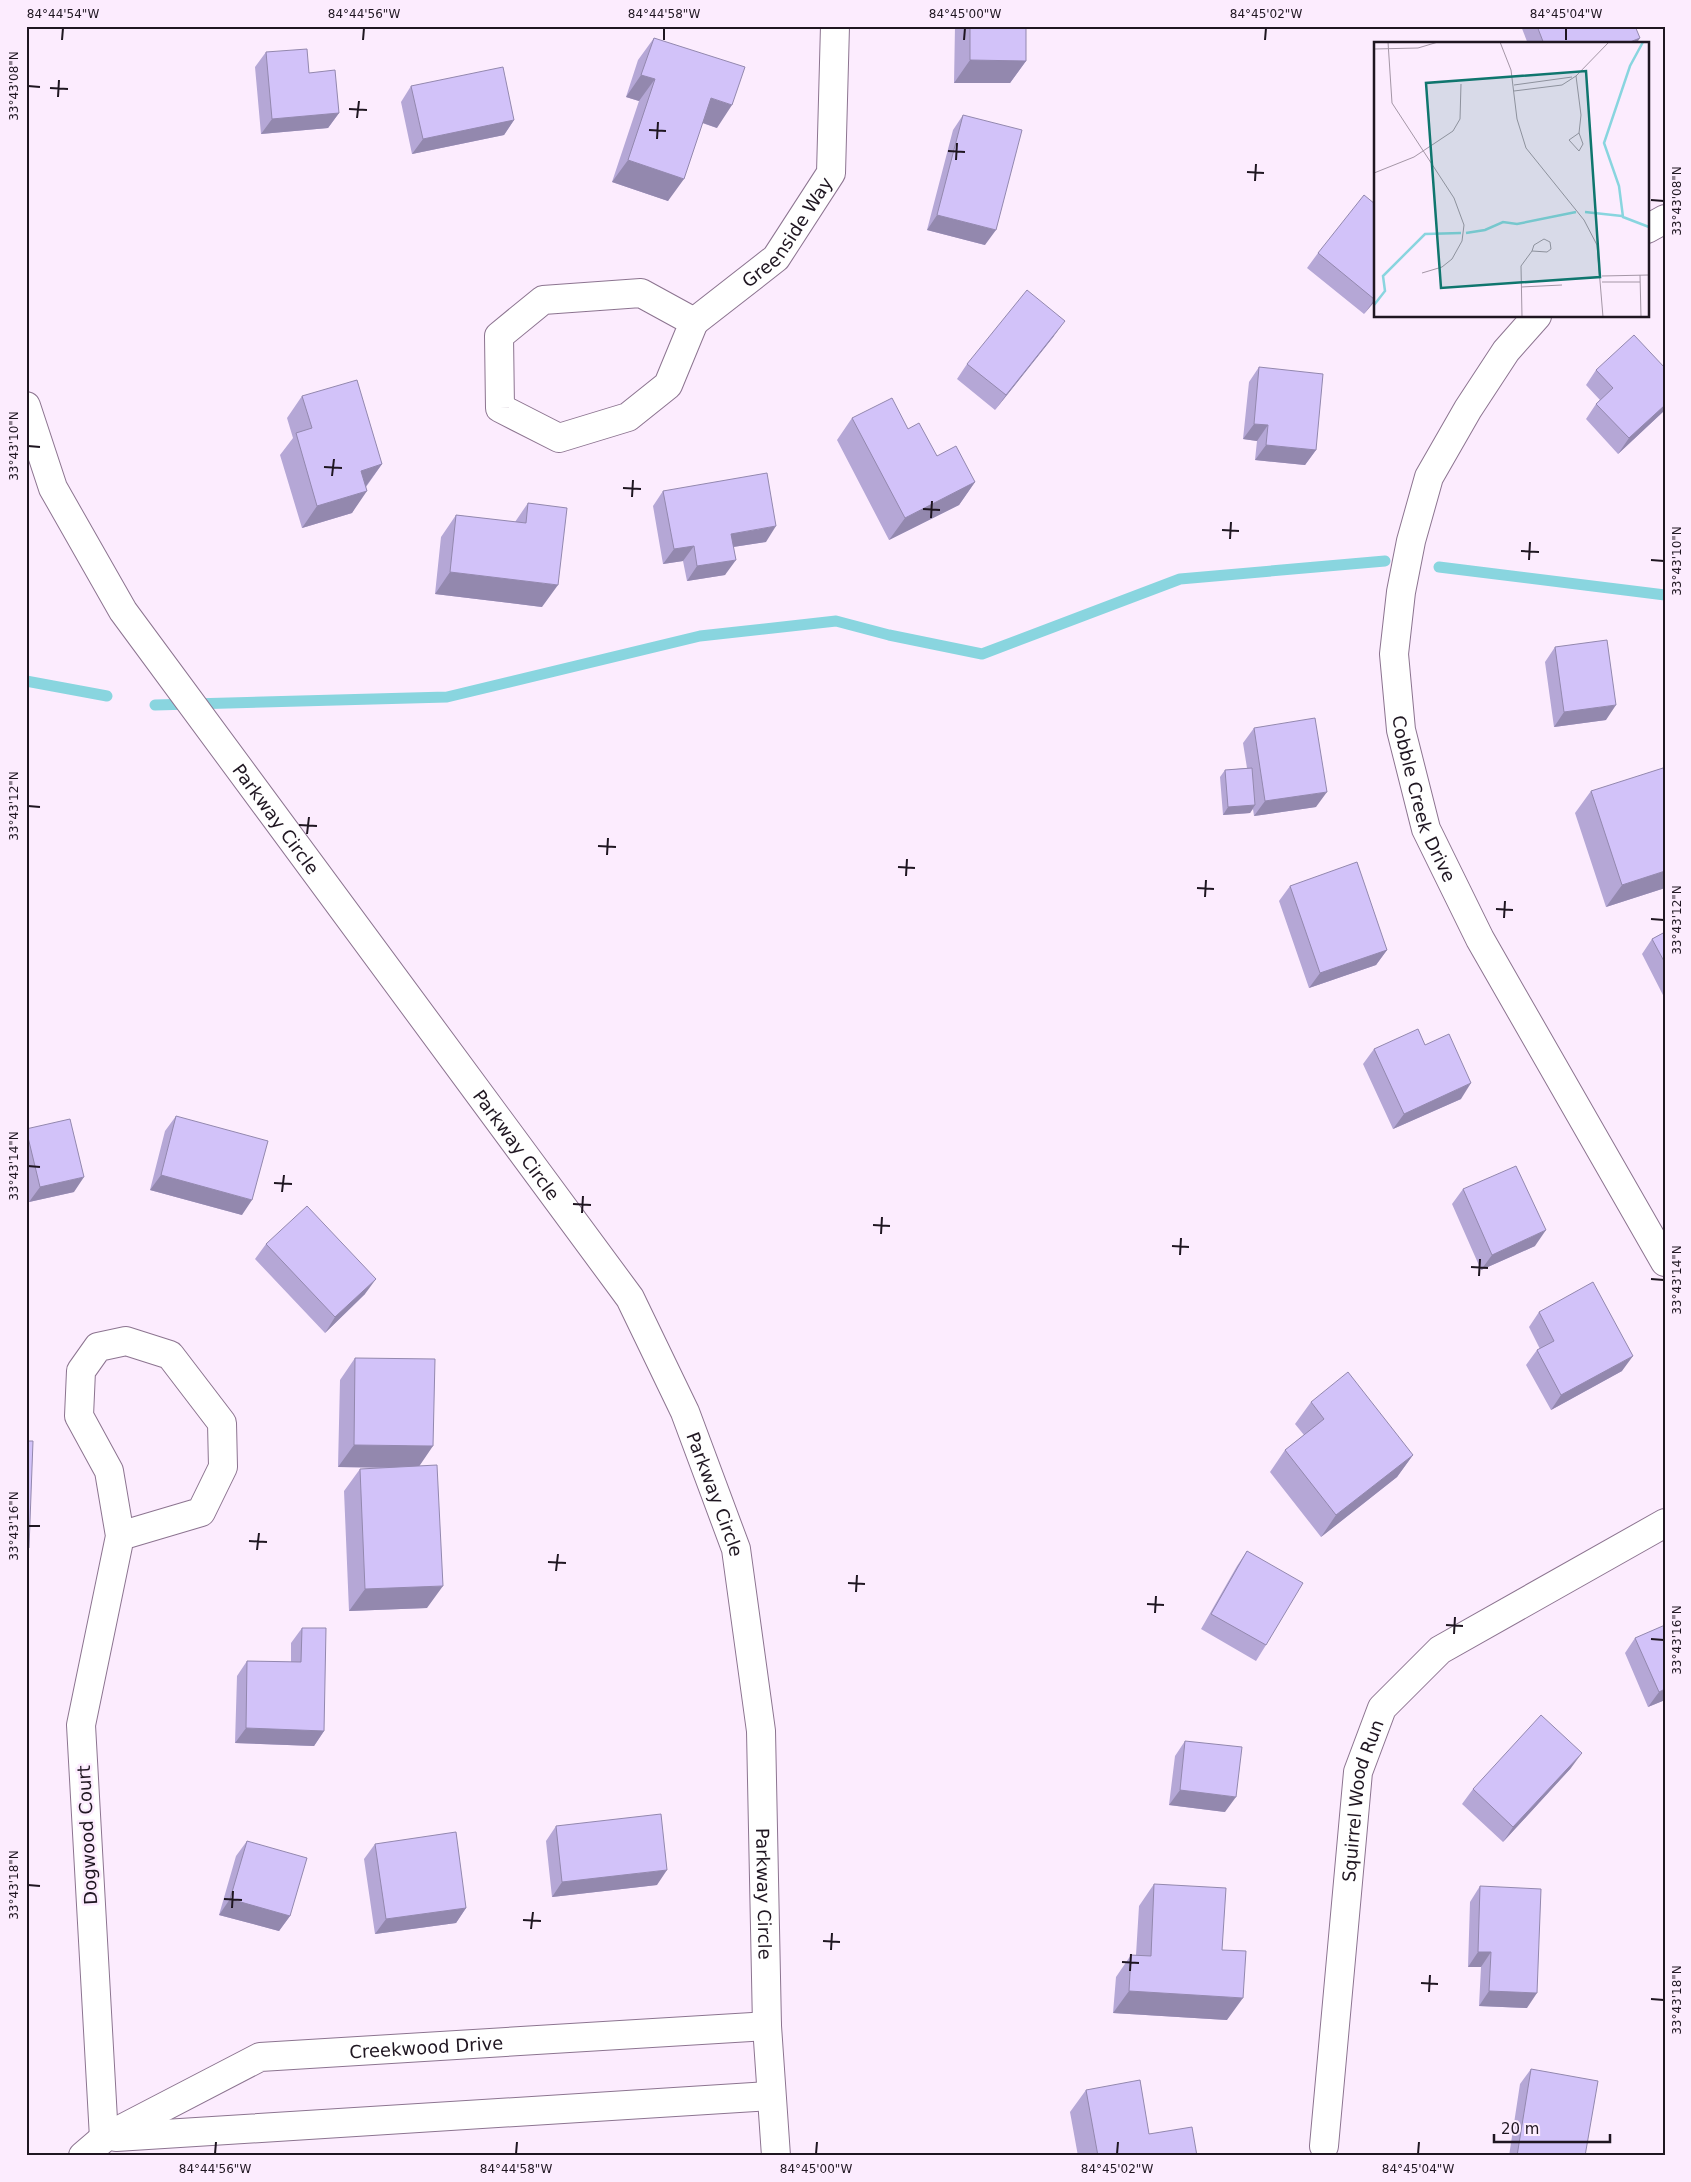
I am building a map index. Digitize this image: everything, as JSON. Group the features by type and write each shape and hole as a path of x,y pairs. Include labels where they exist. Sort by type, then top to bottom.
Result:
{"street":[{"name":"Greenside Way","path":"694,322 776,258 831,173 835,26"},
{"path":"1648,228 1665,219"},
{"path":"641,293 694,322 668,385 628,417 559,438 500,408 499,336 543,300 641,293"},
{"name":"Cobble Creek Drive","path":"1535,318 1500,359 1468,409 1429,477 1411,541 1401,592 1394,654 1401,730 1426,829 1480,939 1665,1262"},
{"name":"Parkway Circle","path":"26,406 54,488 123,611 630,1298 685,1412 736,1549 760,1721 767,2026 770,2096 776,2156"},
{"name":"Dogwood Court","path":"104,2138 81,1725 120,1536 109,1471 79,1416 81,1371 98,1347 126,1341 170,1355 222,1423 223,1467 201,1512 120,1536"},
{"name":"Squirrel Wood Run","path":"1324,2146 1358,1772 1382,1708 1440,1650 1665,1524"},
{"name":"Creekwood Drive","path":"83,2156 104,2138 260,2057 767,2026"},
{"path":"104,2138 770,2096"}],"building":[{"path":"970,26 1026,26 1026,61 970,60"},
{"path":"1537,26 1635,26 1640,38 1630,42 1543,42"},
{"path":"654,38 745,67 732,105 711,98 684,179 628,160 655,79 641,75"},
{"path":"307,49 309,73 335,70 339,113 272,119 266,52"},
{"path":"503,67 514,120 423,139 411,86"},
{"path":"963,115 1022,130 996,230 937,215"},
{"path":"1364,195 1374,203 1374,299 1318,253"},
{"path":"1027,290 1065,321 1006,395 967,364"},
{"path":"1634,335 1665,368 1665,405 1629,438 1596,404 1613,388 1596,370"},
{"path":"1259,367 1323,374 1316,450 1266,445 1268,425 1254,424"},
{"path":"357,380 382,464 361,471 367,491 317,506 296,433 312,428 302,396"},
{"path":"892,398 908,429 919,423 937,456 956,446 975,482 905,518 852,418"},
{"path":"767,473 776,526 731,534 736,560 697,566 694,546 674,549 663,491"},
{"path":"528,503 567,508 558,585 450,572 456,515 526,523"},
{"path":"1607,640 1616,705 1564,712 1555,647"},
{"path":"1315,718 1327,792 1265,801 1254,728"},
{"path":"1252,768 1255,805 1228,807 1225,770"},
{"path":"1663,768 1665,772 1665,871 1622,885 1591,791"},
{"path":"1357,862 1387,950 1320,973 1290,886"},
{"path":"1665,932 1665,963 1652,939"},
{"path":"1418,1029 1425,1045 1449,1034 1471,1083 1404,1114 1374,1049"},
{"path":"176,1116 268,1141 252,1200 161,1175"},
{"path":"70,1119 84,1177 40,1187 26,1129"},
{"path":"1516,1166 1546,1230 1492,1255 1463,1189"},
{"path":"307,1206 376,1279 335,1317 266,1244"},
{"path":"1593,1282 1633,1356 1561,1395 1537,1350 1554,1341 1539,1312"},
{"path":"355,1358 435,1359 433,1446 354,1445"},
{"path":"1348,1372 1413,1455 1336,1515 1285,1450 1324,1419 1311,1402"},
{"path":"26,1441 33,1441 29,1548 26,1548"},
{"path":"437,1465 443,1586 365,1589 360,1469"},
{"path":"1247,1551 1303,1583 1266,1645 1211,1614"},
{"path":"1665,1625 1665,1689 1659,1692 1635,1638"},
{"path":"302,1628 326,1628 324,1731 246,1728 247,1661 301,1662"},
{"path":"1541,1715 1582,1753 1513,1827 1473,1789"},
{"path":"1185,1741 1242,1747 1236,1797 1180,1790"},
{"path":"661,1814 667,1870 562,1882 556,1826"},
{"path":"456,1832 466,1908 386,1919 375,1844"},
{"path":"247,1841 307,1858 290,1916 230,1899"},
{"path":"1154,1884 1226,1888 1222,1950 1246,1951 1243,1998 1129,1991 1131,1955 1151,1956"},
{"path":"1480,1886 1541,1889 1537,1993 1489,1991 1491,1952 1478,1952"},
{"path":"1531,2069 1598,2081 1585,2156 1517,2156"},
{"path":"1140,2080 1149,2134 1192,2127 1197,2156 1098,2156 1086,2090"}],"waterway":[{"path":"155,705 447,697 700,636 836,621 889,635 982,654 1180,579 1385,561"},
{"path":"1439,567 1665,595"},
{"path":"26,681 107,696"}]}
